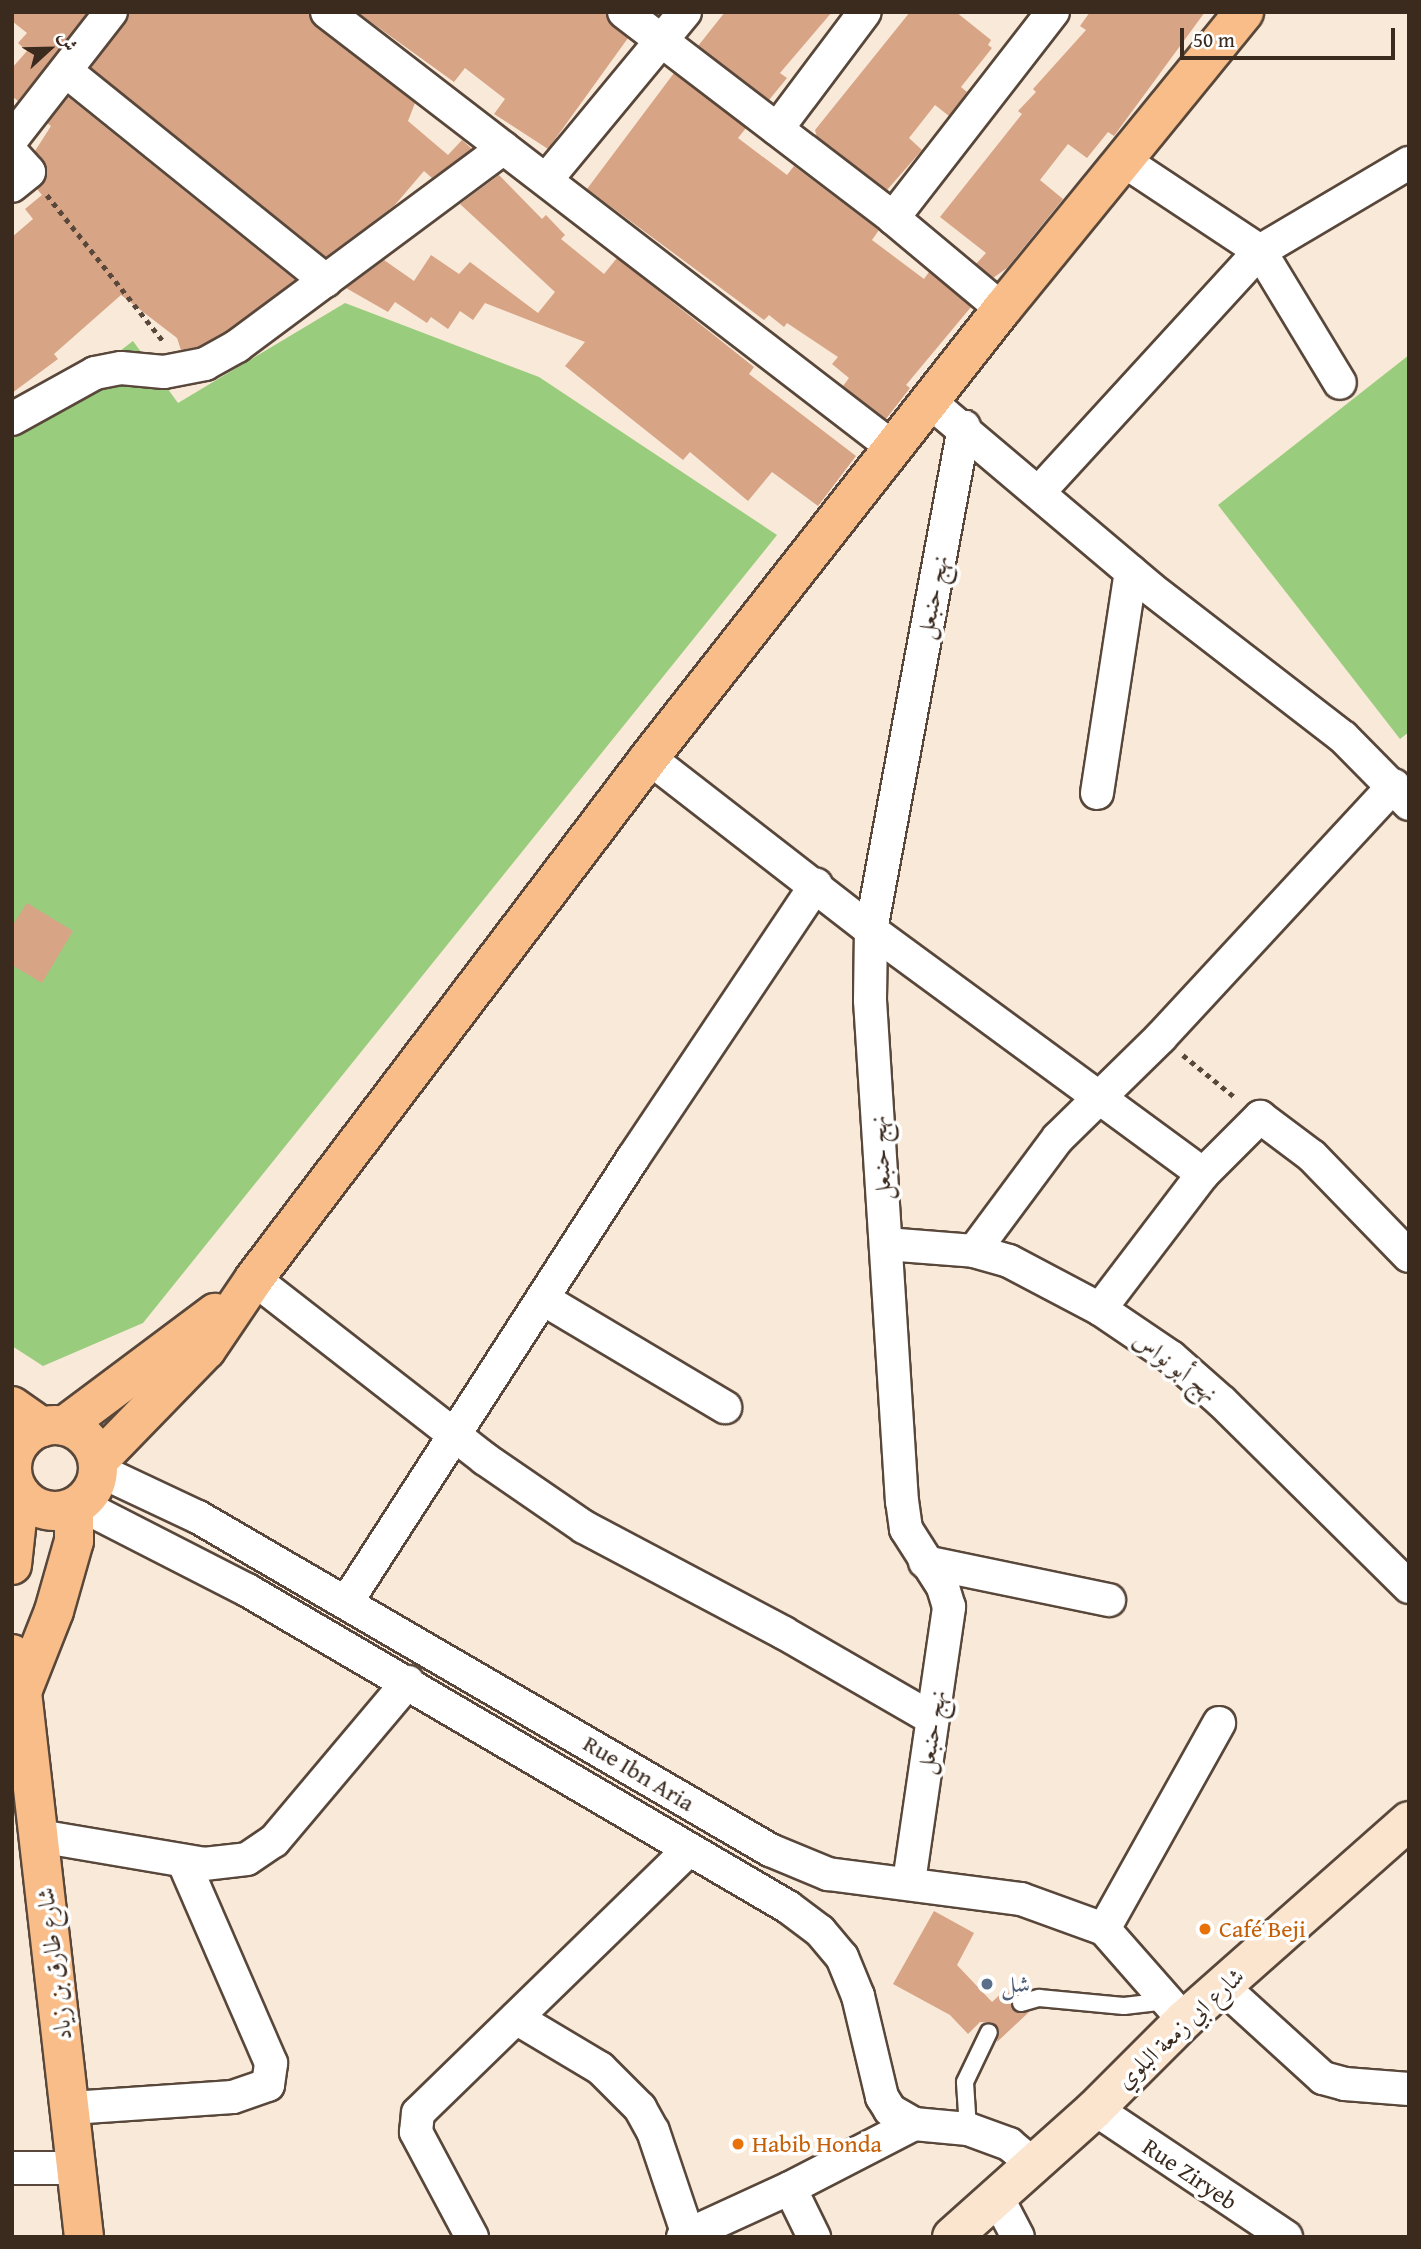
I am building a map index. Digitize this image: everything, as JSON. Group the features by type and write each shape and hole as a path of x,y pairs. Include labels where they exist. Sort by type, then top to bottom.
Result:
{"main road":[{"path":"98,1466 206,1350 251,1283 649,758 1002,309 1244,12"},
{"path":"12,1565 17,1448 39,1420 251,1283"},
{"path":"15,1474 44,1510 77,1505 93,1489 98,1466 92,1445 39,1420"},
{"name":"شارع طارق بن زياد","path":"19,1709 58,1600 74,1541 77,1505"},
{"name":"شارع طارق بن زياد","path":"12,1654 39,1836 84,2237"},
{"name":"شارع ابي زمعة البلوي","path":"952,2237 1095,2109 1175,2010 1223,1987 1409,1822"}],"street":[{"path":"12,139 111,12"},
{"path":"327,12 892,447"},
{"path":"624,12 893,218 1002,309"},
{"path":"546,180 685,12"},
{"path":"777,129 865,12"},
{"path":"893,218 1053,12"},
{"path":"66,71 326,281"},
{"path":"12,419 95,373 121,368 186,370 237,346 504,148"},
{"path":"1124,161 1260,251 1340,383"},
{"path":"1039,492 1260,251 1409,163"},
{"path":"929,401 964,427 1131,572 1343,737 1401,795 1100,1099 1058,1138 974,1251"},
{"name":"نهج حنبعل","path":"909,1882 949,1607 943,1587 906,1529 902,1502 870,1000 872,930 964,427"},
{"path":"1097,793 1131,572"},
{"path":"649,758 872,930 1203,1174"},
{"path":"346,1603 455,1432 816,886"},
{"path":"1100,1309 1203,1174 1260,1117 1312,1156 1409,1256"},
{"name":"نهج أبو نواس","path":"886,1244 974,1251 1009,1261 1100,1309 1171,1357 1222,1402 1409,1587"},
{"path":"251,1283 455,1432 485,1459 584,1527 784,1633 931,1718"},
{"path":"543,1299 725,1407"},
{"name":"Rue Ibn Aria","path":"98,1466 198,1517 770,1850 828,1874 909,1882 1021,1899 1104,1929 1175,2010"},
{"name":"Rue Ibn Aria","path":"77,1505 247,1590 408,1682 687,1852 788,1908 820,1931 842,1957 858,1996 882,2096 890,2110 914,2124"},
{"path":"925,1562 1109,1600"},
{"path":"39,1836 183,1861 232,1864 263,1850 408,1682"},
{"path":"1104,1929 1219,1723"},
{"path":"472,2237 415,2123 426,2103 687,1852"},
{"path":"71,2108 233,2097 253,2094 268,2085 271,2063 183,1861"},
{"path":"1223,1987 1323,2078 1345,2084 1409,2089"},
{"path":"516,2018 600,2067 640,2108 653,2131 685,2236 790,2188 914,2124 968,2129 1009,2144 1033,2164"},
{"name":"Rue Ziryeb","path":"1095,2109 1286,2237"},
{"path":"12,2168 76,2168"},
{"path":"790,2188 814,2237"},
{"path":"996,2195 1018,2237"}],"lane":[{"path":"1021,2003 1039,1998 1175,2010"},
{"path":"968,2129 965,2082 989,2032"}],"path":[{"path":"18,170 186,370"},
{"path":"1161,1037 1260,1117"}],"green space":[{"path":"345,303 539,377 777,535 143,1323 43,1366 12,1346 12,433 133,341 178,403"},
{"path":"1409,355 1409,732 1400,739 1218,505"}],"building":[{"path":"12,12 88,12 18,101 12,96 12,68 27,51 18,43 27,33 12,21"},
{"path":"129,12 309,12 316,27 415,103 408,121 448,155 462,140 472,149 432,178 424,171 394,206 326,257 91,68"},
{"path":"357,12 606,12 612,26 628,38 548,149 494,114 505,99 465,68 454,82"},
{"path":"725,12 832,12 780,73 787,78 769,100 698,46"},
{"path":"910,12 956,12 991,40 988,45 992,48 961,87 967,92 949,116 935,105 909,138 922,150 887,190 817,137 815,130"},
{"path":"1090,12 1205,12 1114,136 1108,132 1087,158 1068,144 1040,180 1063,199 1007,268 993,278 976,264 986,253 940,217 1022,114 1018,111 1036,92 1033,89 1086,30 1080,26"},
{"path":"674,73 746,128 738,138 787,175 794,166 879,230 872,240 924,279 929,272 971,307 906,385 910,388 886,419 843,386 849,378 832,364 838,357 787,323 784,327 769,315 764,320 587,189"},
{"path":"68,97 295,280 227,331 199,347 181,350 177,338 121,295 54,354 58,359 12,393 12,237 33,219 25,209 42,195 37,189 47,169 35,151 51,126 47,123"},
{"path":"499,175 542,219 546,215 565,235 561,239 604,274 617,258 754,367 749,374 856,456 818,506 772,472 748,501 690,452 683,460 565,366 585,342 485,303 473,320 460,311 448,329 431,317 427,323 395,302 388,312 346,288 384,260 414,281 431,255 459,274 470,262 538,313 555,292 460,204"},
{"path":"27,903 73,931 42,983 12,965 12,926"},
{"path":"934,1911 974,1933 957,1965 992,2002 1007,1988 1014,1996 1013,2010 1029,2012 997,2042 999,2031 994,2023 980,2022 968,2034 950,2015 893,1984"}],"place":[{"name":"Café Beji","path":"1205,1929"},
{"name":"شل","path":"987,1984"},
{"name":"Habib Honda","path":"738,2144"}]}
